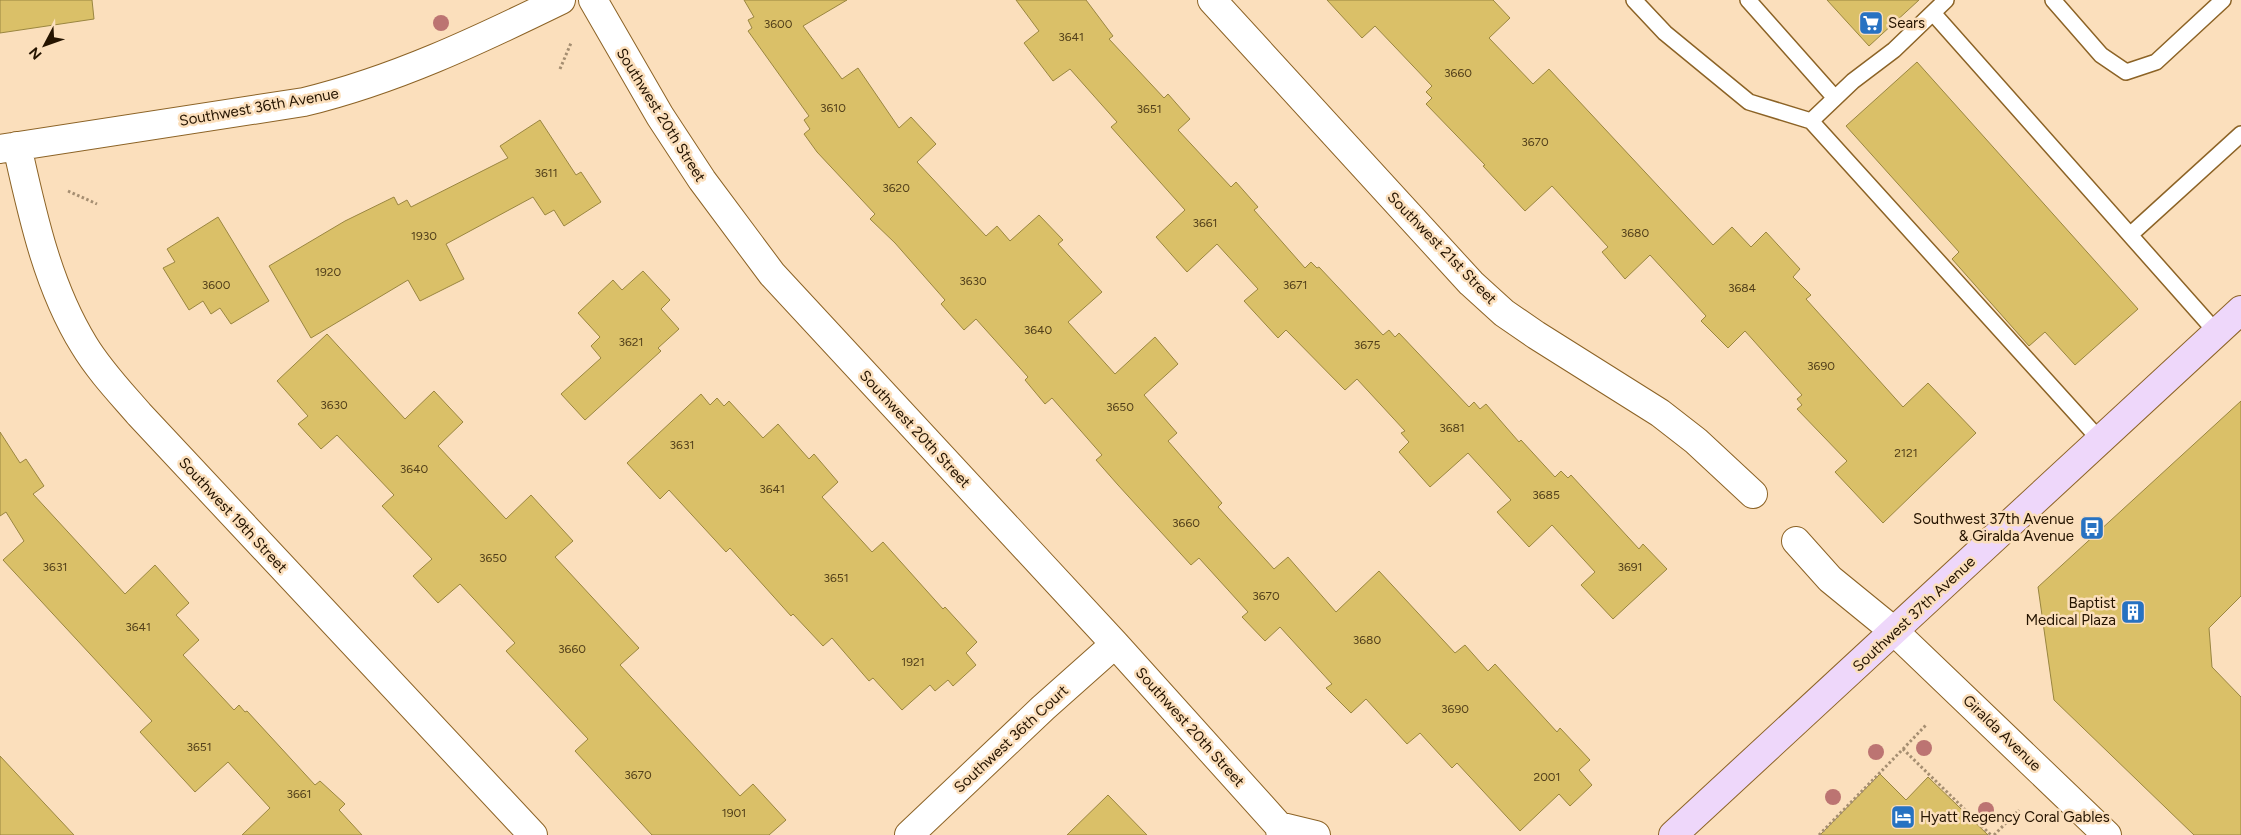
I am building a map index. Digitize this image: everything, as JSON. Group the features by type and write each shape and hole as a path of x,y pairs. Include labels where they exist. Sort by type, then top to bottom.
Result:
{"main road":[{"name":"Southwest 37th Avenue","path":"1674,835 2241,310"}],"street":[{"name":"Southwest 36th Avenue","path":"9,147 304,102 349,91 425,64 561,0"},
{"name":"Southwest 20th Street","path":"594,0 660,116 702,180 772,274 1115,644 1280,831 1316,835"},
{"name":"Southwest 21st Street","path":"1212,0 1471,283 1491,301 1536,335 1660,413 1696,441 1754,494"},
{"name":"Southwest 19th Street","path":"9,147 31,206 52,275 72,325 100,367 139,414 533,835"},
{"path":"1796,541 1830,579 1895,632"},
{"name":"Giralda Avenue","path":"1895,632 2107,835"},
{"name":"Southwest 36th Court","path":"909,835 1043,708 1115,644"}],"lane":[{"path":"1634,0 1665,33 1749,102 1811,121 2100,440"},
{"path":"1748,0 1835,98"},
{"path":"1811,121 1853,81 1894,50 1946,0"},
{"path":"2058,2 2101,54 2126,72 2156,62 2223,0"},
{"path":"1933,13 2216,333"},
{"path":"2130,235 2241,134"}],"path":[{"path":"560,69 571,43"},
{"path":"68,191 98,204"},
{"path":"1819,835 1926,726"},
{"path":"1903,749 1992,835 2019,810"}],"building":[{"path":"0,0 92,0 94,19 0,33"},
{"path":"744,0 847,0 803,26 842,79 858,68 899,128 911,117 936,144 917,162 986,236 997,226 1010,241 1039,215 1063,240 1058,244 1102,292 1068,322 1115,374 1155,337 1178,364 1144,395 1177,433 1168,441 1222,503 1218,507 1274,569 1288,557 1336,612 1379,571 1455,653 1465,645 1488,671 1495,664 1557,732 1560,728 1590,760 1579,770 1592,785 1570,806 1559,794 1520,831 1457,763 1452,768 1420,733 1407,744 1366,699 1351,713 1326,688 1332,684 1280,627 1265,641 1242,617 1248,612 1199,558 1191,565 1096,460 1102,455 1052,398 1045,404 1025,380 1028,377 976,319 964,330 941,304 945,300 895,243 870,219 875,214 817,152 804,134 810,129 804,120 809,116 748,31 752,28 748,20 754,17"},
{"path":"1016,0 1086,0 1113,36 1109,39 1164,98 1168,94 1190,119 1178,130 1231,187 1236,182 1258,207 1254,210 1305,268 1311,262 1317,268 1319,267 1383,335 1389,330 1395,337 1399,333 1469,407 1474,402 1480,409 1486,404 1519,442 1521,440 1555,477 1561,471 1568,478 1571,475 1639,549 1643,544 1667,569 1613,619 1581,585 1595,572 1552,525 1529,547 1497,512 1511,500 1468,453 1430,487 1399,452 1409,442 1401,433 1405,431 1357,379 1345,390 1286,330 1278,338 1244,301 1258,289 1217,244 1187,272 1156,237 1185,210 1111,127 1117,122 1070,69 1053,81 1024,43 1039,31"},
{"path":"1327,0 1493,0 1510,18 1489,38 1533,84 1549,69 1713,245 1732,227 1751,247 1766,232 1800,269 1793,277 1811,295 1806,299 1903,407 1928,383 1976,433 1883,523 1835,472 1847,461 1797,409 1802,405 1797,399 1802,395 1745,331 1728,348 1701,321 1706,316 1650,255 1625,279 1602,252 1608,247 1552,186 1525,211 1483,166 1485,165 1426,104 1432,98 1426,92 1432,86 1375,26 1362,38"},
{"name":"Sears","path":"1827,0 1919,0 1869,46"},
{"path":"1917,62 2138,309 2075,365 2045,332 2029,346 1952,259 1959,252 1846,126"},
{"path":"540,120 576,175 581,172 601,202 564,226 554,210 545,215 533,197 446,244 464,279 420,301 408,280 311,338 269,266 345,221 394,197 398,205 407,200 411,207 508,158 500,146"},
{"path":"218,217 269,301 231,324 220,308 211,314 203,301 189,310 163,268 175,262 167,249"},
{"path":"643,271 670,300 661,309 679,329 658,348 661,351 585,420 561,394 601,358 591,346 600,337 578,313 613,280 622,290"},
{"path":"327,334 405,419 434,391 463,422 438,446 506,519 531,495 573,541 555,557 639,648 620,665 740,796 753,784 786,820 769,835 652,835 575,751 588,739 506,651 515,643 460,584 438,603 413,576 432,559 382,506 394,495 337,435 321,449 298,424 308,416 277,381"},
{"path":"701,394 710,405 717,398 724,406 729,401 763,438 778,424 809,459 814,454 838,482 822,497 872,552 883,542 943,609 945,607 977,642 966,653 976,665 953,686 948,680 935,691 930,685 902,710 873,678 869,681 832,638 823,646 793,614 791,616 730,548 726,552 669,490 660,499 627,463"},
{"name":"Baptist Medical Plaza","path":"2241,401 2241,596 2209,628 2212,667 2241,697 2241,835 2194,835 2054,700 2038,587"},
{"path":"0,432 20,463 26,459 44,486 33,494 125,594 155,565 189,603 176,615 199,640 183,655 234,710 239,705 245,712 247,711 315,785 320,781 345,804 339,810 362,835 242,835 270,808 228,762 195,792 140,732 152,721 3,560 24,541 6,512 0,516"},
{"path":"0,756 74,835 0,835"},
{"name":"Hyatt Regency Coral Gables","path":"1880,774 1906,800 1928,777 1988,835 1820,835"},
{"path":"1108,795 1147,835 1067,835"}],"place":[{"name":"Sears","path":"1871,23"},
{"name":"Southwest 37th Avenue & Giralda Avenue","path":"2092,528"},
{"name":"Baptist Medical Plaza","path":"2133,612"},
{"name":"Hyatt Regency Coral Gables","path":"1903,817"}]}
